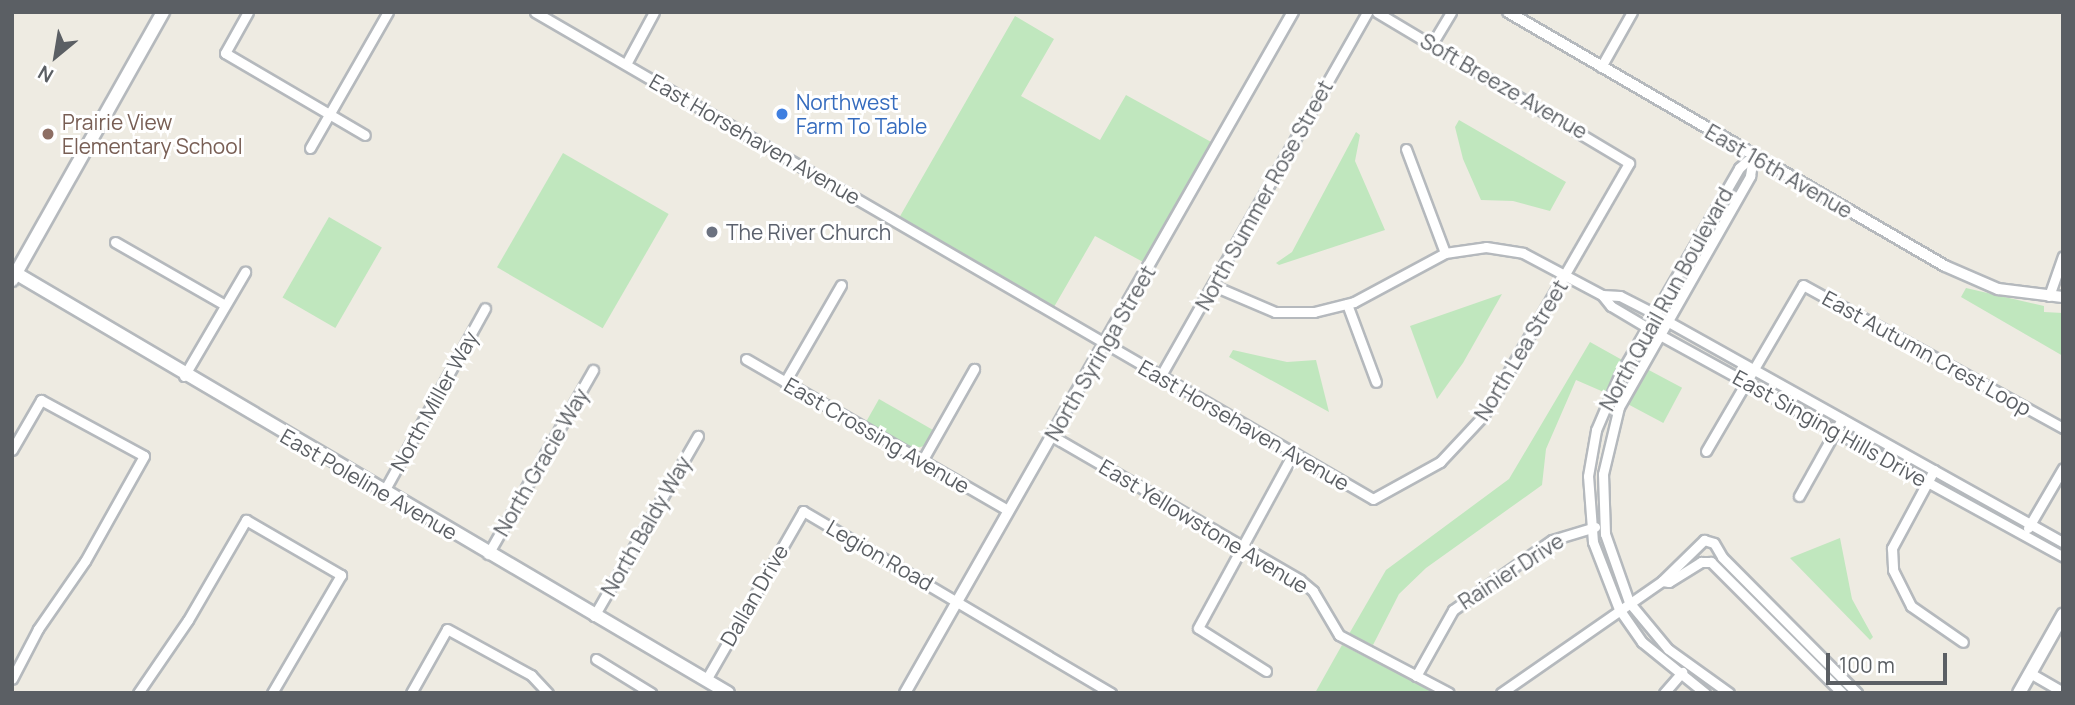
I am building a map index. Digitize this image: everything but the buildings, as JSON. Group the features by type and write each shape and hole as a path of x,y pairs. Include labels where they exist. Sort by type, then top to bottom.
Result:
{"main road":[{"path":"13,275 163,12"},
{"name":"East Poleline Avenue","path":"13,275 728,693"},
{"path":"2019,693 2063,615"}],"street":[{"path":"248,12 225,53 365,135"},
{"path":"310,148 388,12"},
{"name":"East Horsehaven Avenue","path":"536,12 1373,499"},
{"path":"625,64 654,12"},
{"name":"North Syringa Street","path":"905,693 1293,12"},
{"name":"North Summer Rose Street","path":"1160,377 1367,12"},
{"name":"Soft Breeze Avenue","path":"1377,12 1629,163"},
{"path":"1432,44 1451,12"},
{"name":"East 16th Avenue","path":"1508,12 1753,156 1973,280 2014,292 2063,297"},
{"path":"1601,67 1632,12"},
{"path":"1406,149 1445,253"},
{"name":"North Quail Run Boulevard","path":"1705,693 1680,676 1642,642 1619,609 1604,579 1591,528 1588,476 1596,430 1619,376 1739,168 1753,156"},
{"name":"North Quail Run Boulevard","path":"1729,693 1688,665 1653,634 1629,602 1604,525 1603,474 1611,430 1660,335 1751,176 1753,156"},
{"name":"North Lea Street","path":"1373,499 1417,479 1469,434 1503,386 1629,163"},
{"path":"115,242 225,305"},
{"name":"East Singing Hills Drive","path":"1214,286 1275,312 1314,312 1347,304 1445,253 1506,248 1567,275 1602,295 1611,306 1660,335 2063,557"},
{"path":"2049,296 2063,256"},
{"path":"184,376 245,272"},
{"path":"785,382 841,285"},
{"name":"East Autumn Crest Loop","path":"1754,370 1803,285 2063,428"},
{"name":"East Singing Hills Drive","path":"1602,295 1620,296 1654,314 2063,541"},
{"path":"1347,304 1376,382"},
{"name":"North Miller Way","path":"383,493 485,308"},
{"name":"East Crossing Avenue","path":"746,359 1008,510"},
{"path":"922,461 974,369"},
{"name":"North Gracie Way","path":"488,554 593,370"},
{"path":"1706,451 1754,370"},
{"path":"12,450 41,400 144,456 85,561 38,629 12,679"},
{"path":"1799,496 1842,419"},
{"name":"North Baldy Way","path":"594,615 698,436"},
{"name":"East Yellowstone Avenue","path":"1052,436 1313,591 1339,635 1449,693"},
{"path":"1266,671 1198,628 1293,454"},
{"path":"2024,535 2063,468"},
{"path":"1934,470 1892,548 1893,570 1911,606 1963,642"},
{"name":"Legion Road","path":"803,511 958,600 1111,693"},
{"name":"Dallan Drive","path":"706,680 803,511"},
{"path":"138,693 188,620 246,520 341,575 272,693"},
{"name":"Rainier Drive","path":"1416,676 1452,610 1552,540 1604,525"},
{"path":"1502,693 1662,581 1704,540 1714,543 1722,558 1842,691"},
{"path":"1662,581 1669,582 1706,561 1716,565 1842,691 1857,693"},
{"path":"411,693 447,629 531,675 548,693"},
{"path":"596,659 652,693"},
{"path":"1664,693 1688,665"},
{"path":"2030,673 2063,692"}],"green space":[{"path":"1015,16 1054,39 1021,96 1100,140 1126,95 1213,143 1145,263 1095,236 1054,307 899,218"},
{"path":"1459,120 1566,182 1550,211 1513,201 1481,200 1463,159 1455,127"},
{"path":"1356,132 1360,135 1355,161 1385,230 1279,265 1276,263 1292,252"},
{"path":"563,153 669,214 603,328 497,267"},
{"path":"329,217 382,248 335,328 282,298"},
{"path":"1966,288 2044,306 2044,312 2063,313 2063,356 1961,297"},
{"path":"1502,294 1463,363 1437,399 1410,326"},
{"path":"1590,342 1624,361 1606,393 1576,380 1546,449 1542,485 1426,568 1399,594 1373,645 1349,634 1386,570 1509,479"},
{"path":"1233,350 1287,362 1316,360 1329,412 1229,357"},
{"path":"1645,368 1682,388 1663,423 1626,403"},
{"path":"879,399 933,430 924,446 913,449 866,422"},
{"path":"1840,538 1852,599 1873,637 1870,640 1790,558"},
{"path":"1342,645 1354,651 1436,693 1315,693"}],"place":[{"name":"Northwest Farm To Table","path":"782,114"},
{"name":"Prairie View Elementary School","path":"48,134"},
{"name":"The River Church","path":"712,232"}]}
